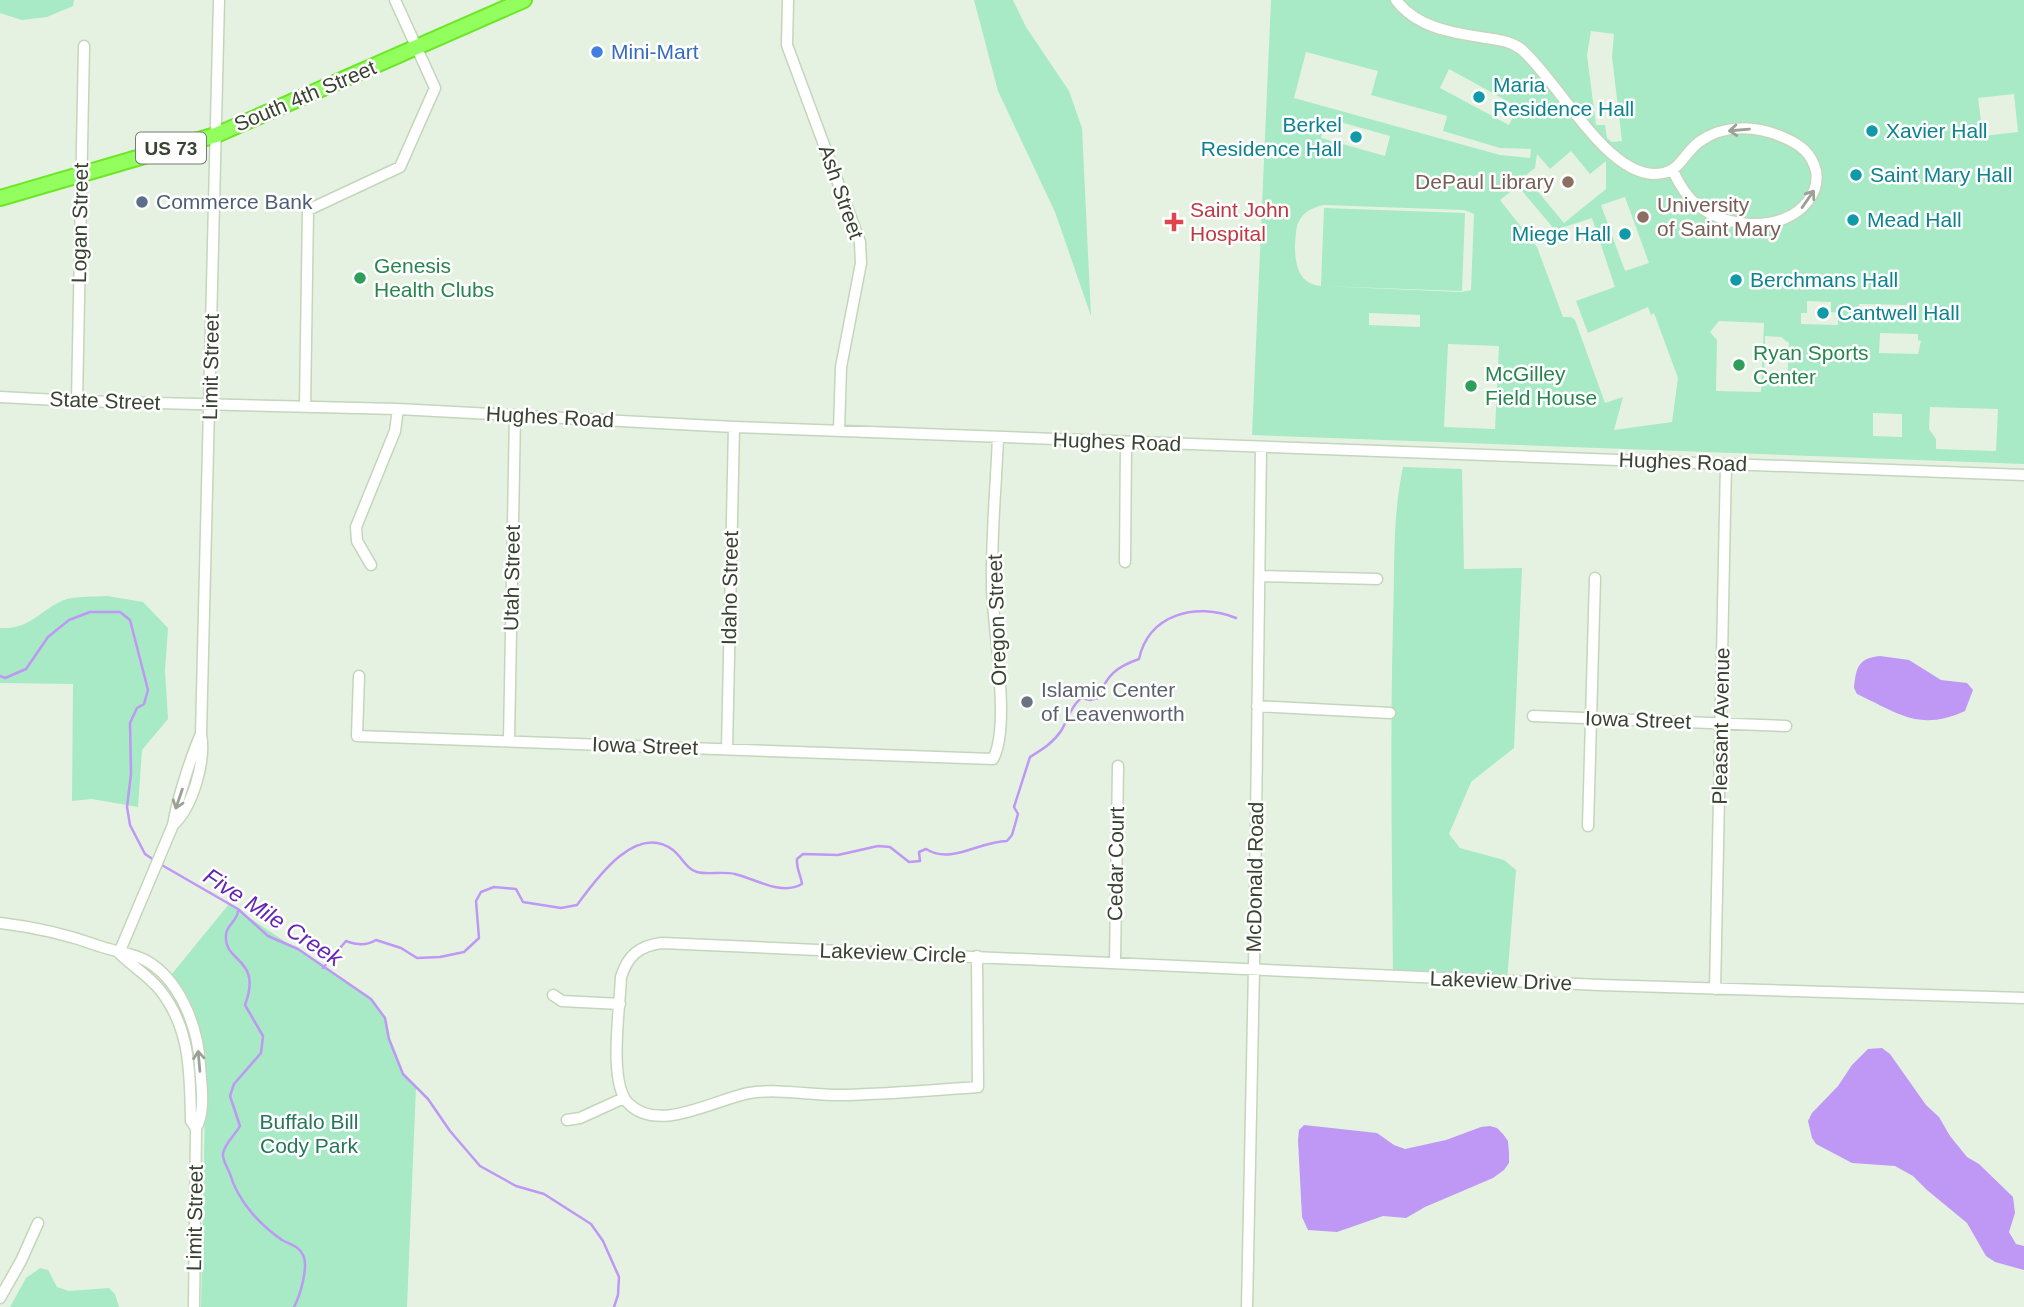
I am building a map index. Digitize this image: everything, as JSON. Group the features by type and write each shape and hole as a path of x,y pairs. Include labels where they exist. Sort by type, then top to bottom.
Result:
{"highway":[{"name":"South 4th Street","path":"0,198 215,135 524,0"}],"street":[{"name":"Limit Street","path":"194,1307 196,1128 200,1121 200,1057 196,1034 189,1015 168,981 143,959 119,953 173,825 195,746 201,734 219,0"},
{"path":"305,406 308,210 400,167 435,88 395,0"},
{"name":"Ash Street","path":"788,0 788,45 860,242 862,262 841,367 839,431"},
{"path":"1396,0 1412,17 1437,28 1503,40 1521,50 1599,140 1626,165 1653,174 1673,171 1699,142 1717,133 1761,129 1803,147 1813,160 1817,184 1804,206 1793,214 1764,224 1745,223 1719,218 1698,206 1686,194 1673,171"},
{"name":"Logan Street","path":"77,401 84,46"},
{"name":"State Street","path":"0,397 210,403"},
{"name":"Hughes Road","path":"210,403 398,409 734,427 2024,475"},
{"path":"371,565 357,541 356,527 395,431 398,409"},
{"name":"Utah Street","path":"509,740 515,415"},
{"name":"Idaho Street","path":"727,749 734,427"},
{"name":"Oregon Street","path":"993,759 999,747 1000,676 992,588 998,437"},
{"path":"1125,562 1126,442"},
{"name":"McDonald Road","path":"1247,1307 1261,447"},
{"name":"Pleasant Avenue","path":"1715,989 1726,464"},
{"path":"1261,576 1377,579"},
{"path":"1588,826 1595,578"},
{"name":"Iowa Street","path":"359,676 357,736 993,759"},
{"path":"1257,706 1390,713"},
{"name":"Iowa Street","path":"1532,716 1786,726"},
{"name":"Cedar Court","path":"1115,962 1118,765"},
{"path":"0,923 24,925 68,935 119,953"},
{"name":"Lakeview Circle","path":"662,943 977,956 978,1087 844,1096 753,1093 727,1098 672,1116 653,1117 631,1105 618,1085 616,1069 621,977 625,964 635,951 648,945 662,943"},
{"name":"Lakeview Drive","path":"977,956 1715,989 2024,998"},
{"path":"553,995 562,1001 620,1004"},
{"path":"567,1119 580,1118 624,1098"},
{"path":"0,1298 38,1223"}],"green space":[{"path":"0,0 74,0 73,6 47,17 22,20 0,13"},
{"path":"974,0 1013,0 1026,27 1069,91 1082,128 1091,316 1055,212 998,91"},
{"name":"University of Saint Mary","path":"1271,0 2024,0 2024,464 1252,435","holes":["1591,31 1614,34 1612,57 1622,141 1612,142 1607,138 1605,125 1596,125 1587,55","1306,52 1378,71 1371,95 1447,116 1443,131 1500,148 1531,149 1530,158 1500,155 1294,98","1449,69 1518,107 1509,125 1440,88","2014,94 2018,132 1983,136 1978,98","1326,118 1390,136 1385,156 1321,138","1571,151 1590,174 1606,161 1606,189 1564,223 1525,176 1535,168 1537,154 1550,169","1518,186 1555,230 1592,218 1615,287 1576,301 1588,333 1648,307 1651,315 1654,313 1678,378 1672,422 1614,430 1623,397 1605,403 1575,320 1563,317 1537,247 1500,200","1625,197 1649,263 1625,271 1601,205","1324,205 1464,210 1474,214 1471,290 1461,292 1313,284 1299,272 1295,245 1299,221 1305,213 1314,208","1807,301 1831,302 1831,312 1838,313 1838,325 1801,324 1801,313 1807,313","1859,304 1908,305 1908,316 1860,316","1369,313 1420,315 1420,327 1369,325","1719,321 1764,323 1761,392 1716,391 1717,340 1710,332","1880,333 1918,334 1918,340 1921,341 1918,354 1879,353","1765,336 1781,337 1789,343 1787,386 1764,382","1448,344 1499,346 1495,429 1444,427","1930,407 1998,409 1996,451 1936,449 1936,439 1929,429","1873,413 1902,414 1902,437 1873,436"]},
{"path":"1324,208 1465,213 1462,291 1321,286"},
{"path":"1403,467 1462,469 1464,569 1522,568 1514,748 1471,782 1449,834 1460,848 1504,860 1516,870 1507,981 1393,976 1392,665 1396,525"},
{"path":"107,596 143,602 168,628 165,671 168,719 142,750 138,807 92,799 72,801 73,684 0,683 0,628 11,628 29,622 67,599"},
{"name":"Buffalo Bill Cody Park","path":"229,904 371,999 385,1018 389,1039 402,1074 416,1087 407,1307 201,1307 206,1055 193,1008 171,975"},
{"path":"40,1268 48,1270 57,1287 69,1291 109,1288 115,1294 119,1307 10,1307 26,1278"}],"shaded area":[{"path":"1880,656 1909,660 1941,680 1967,683 1973,690 1965,711 1949,717 1921,720 1909,718 1857,694 1854,688 1860,665 1867,659"},
{"path":"1882,1048 1890,1054 1967,1157 1979,1164 2013,1197 2015,1213 2009,1232 2016,1244 2024,1246 2024,1270 1995,1262 1986,1256 1967,1223 1913,1176 1895,1166 1852,1163 1816,1144 1812,1138 1808,1121 1812,1113 1868,1049"},
{"path":"1304,1125 1377,1133 1405,1149 1490,1126 1497,1128 1508,1141 1509,1163 1493,1178 1406,1218 1383,1216 1337,1232 1308,1230 1302,1217 1298,1140 1299,1130"}],"waterway":[{"path":"323,968 346,941 361,944 376,940 401,948 417,958 464,952 479,938 476,901 481,892 494,887 516,889 523,902 561,908 577,905 618,857 645,843 659,843 673,850 697,872 735,874 786,888 802,884 797,859 803,854 838,855 878,846 890,847 909,862 920,861 919,852 926,849 945,854 1007,841 1012,835 1018,814 1014,807 1030,757 1058,735 1078,701 1082,698 1098,698 1113,673 1139,659 1144,644 1164,622 1190,612 1205,611 1236,618"},
{"name":"Five Mile Creek","path":"0,676 5,678 26,669 48,637 69,620 90,612 120,612 130,620 148,690 144,704 137,708 130,723 131,774 127,807 130,825 145,854 154,860"},
{"name":"Five Mile Creek","path":"160,864 238,909 268,936 298,949 371,999 385,1018 389,1039 403,1074 428,1099 450,1131 480,1166 516,1186 544,1194 591,1224 603,1241 619,1277 614,1307"},
{"path":"238,911 226,932 227,944 246,969 249,989 245,1005 263,1036 261,1053 234,1084 230,1096 240,1126 225,1147 223,1156 238,1193 250,1211 273,1234 297,1248 303,1255 304,1273 294,1307"}],"place":[{"name":"Mini-Mart","path":"597,52"},
{"name":"Maria Residence Hall","path":"1479,97"},
{"name":"Xavier Hall","path":"1872,131"},
{"name":"Berkel Residence Hall","path":"1356,137"},
{"name":"Saint Mary Hall","path":"1856,175"},
{"name":"DePaul Library","path":"1568,182"},
{"name":"Commerce Bank","path":"142,202"},
{"name":"University of Saint Mary","path":"1643,217"},
{"name":"Mead Hall","path":"1853,220"},
{"name":"Saint John Hospital","path":"1174,222"},
{"name":"Miege Hall","path":"1625,234"},
{"name":"Genesis Health Clubs","path":"360,278"},
{"name":"Berchmans Hall","path":"1736,280"},
{"name":"Cantwell Hall","path":"1823,313"},
{"name":"Ryan Sports Center","path":"1739,365"},
{"name":"McGilley Field House","path":"1471,386"},
{"name":"Islamic Center of Leavenworth","path":"1027,702"}]}
